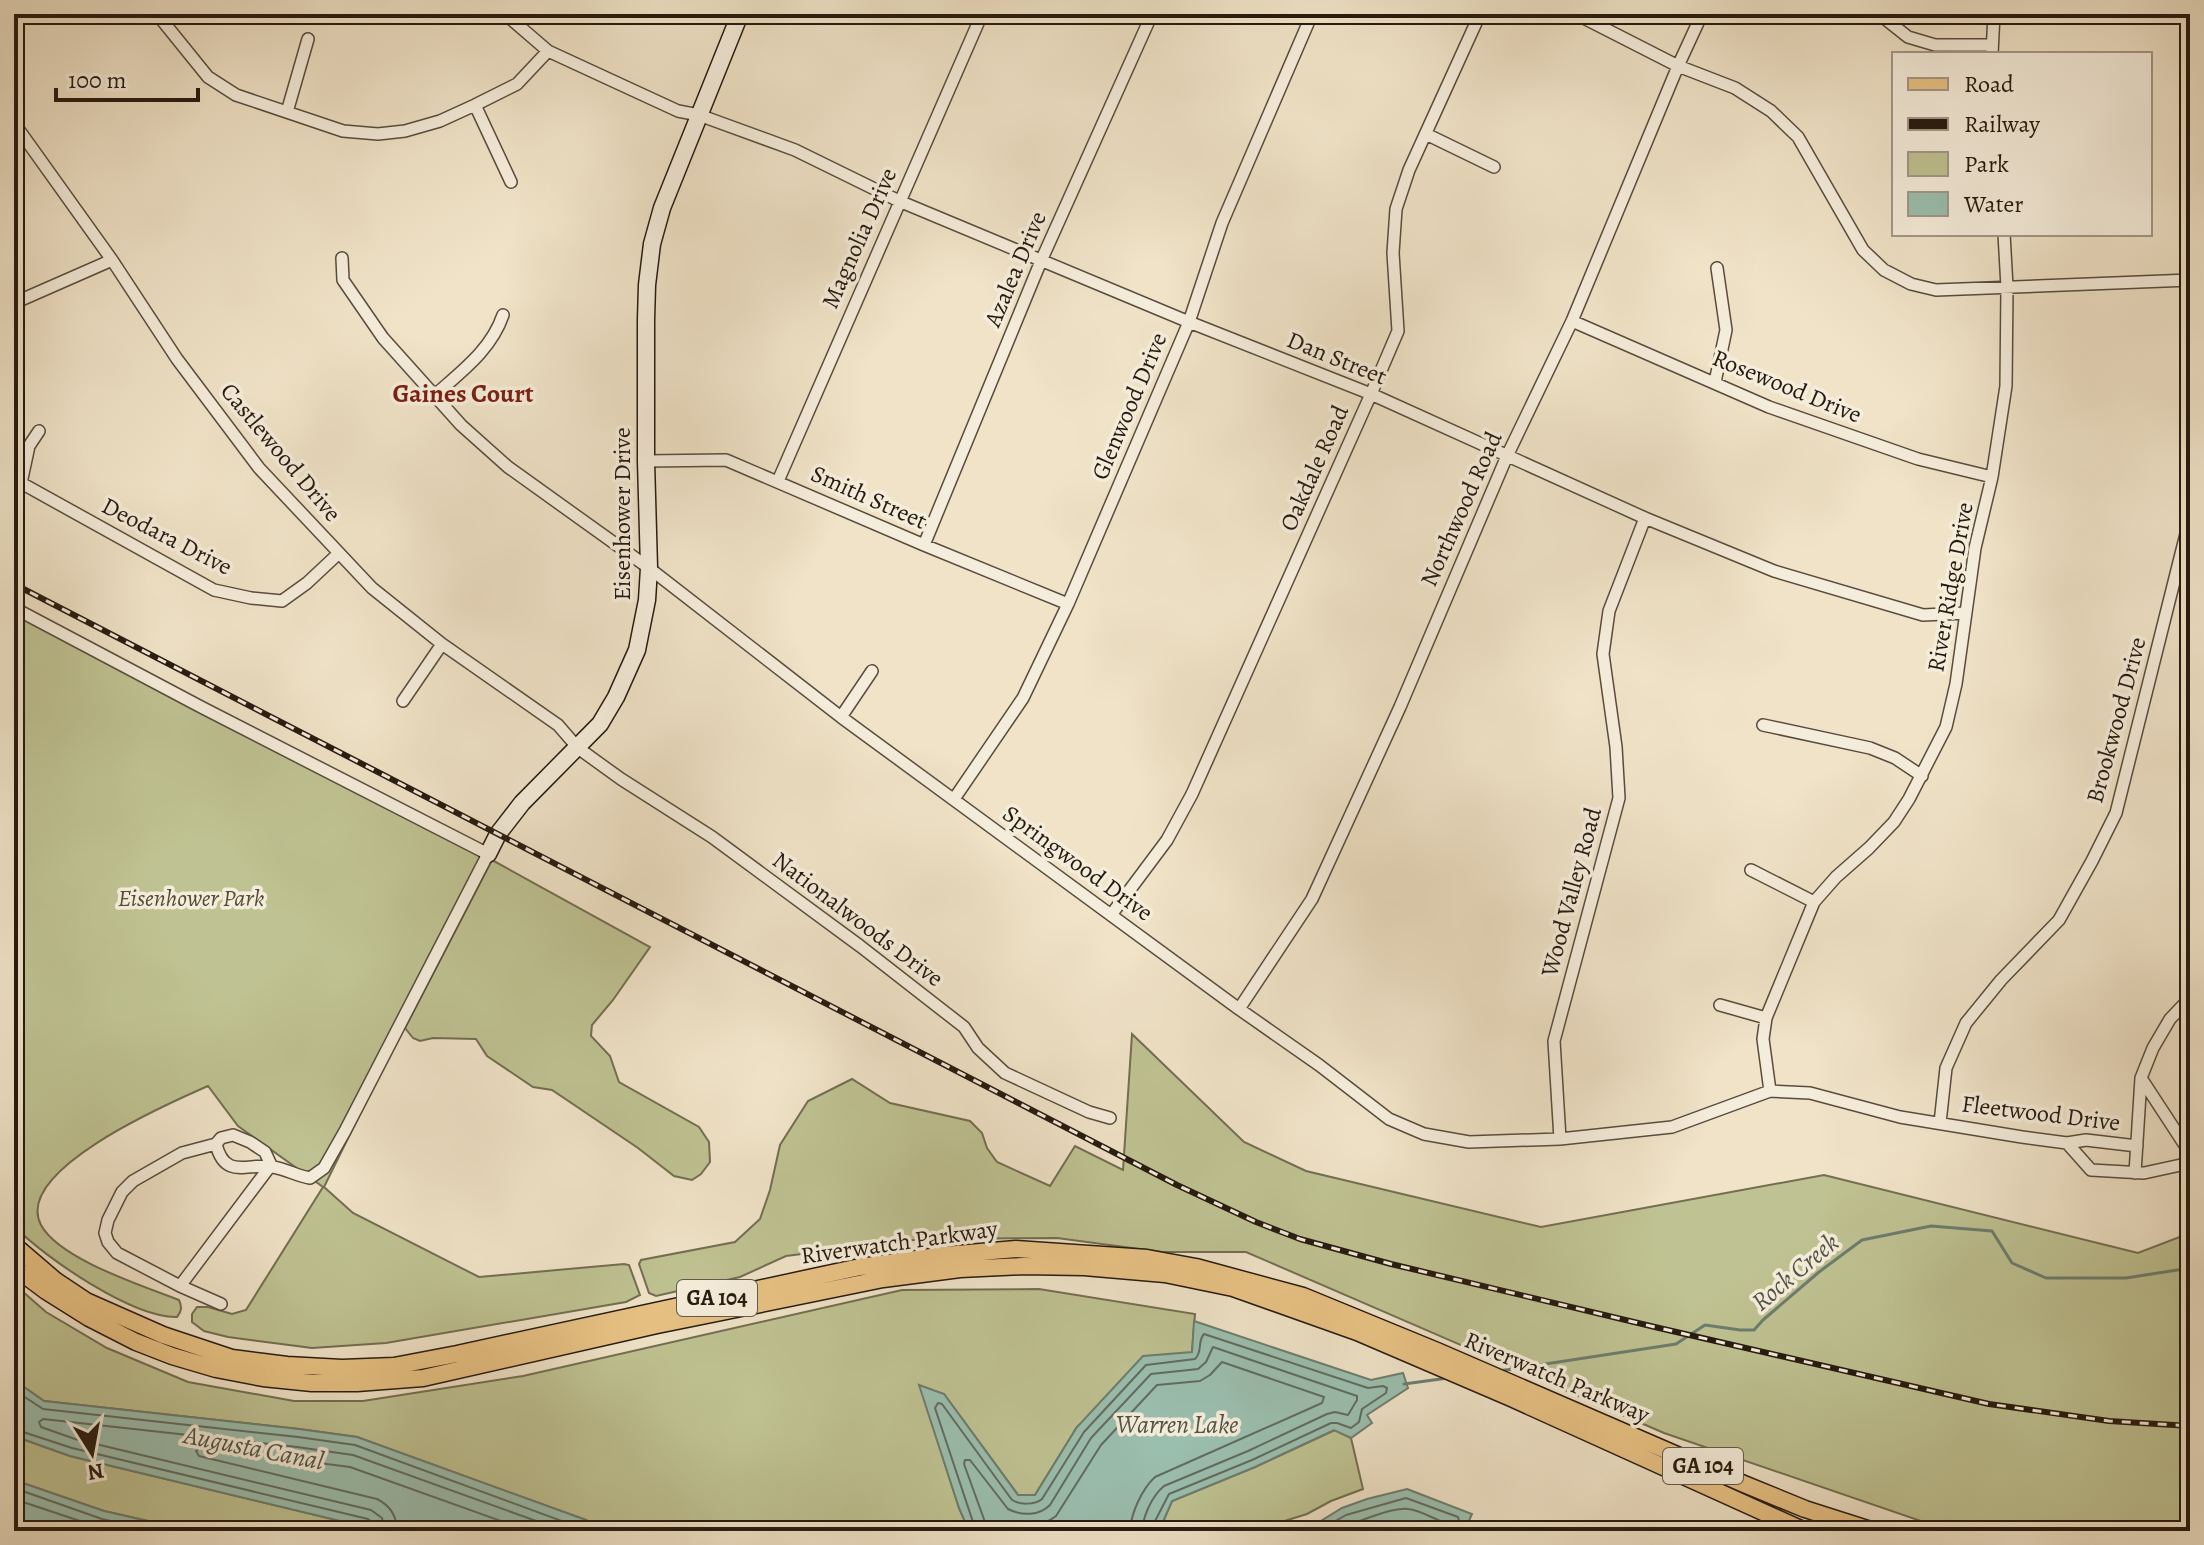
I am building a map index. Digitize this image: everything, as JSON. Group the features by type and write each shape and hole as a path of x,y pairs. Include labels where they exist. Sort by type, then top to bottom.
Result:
{"main road":[{"name":"Riverwatch Parkway","path":"14,1245 86,1301 192,1346 232,1358 342,1368 394,1366 860,1267 945,1255 1016,1249 1147,1258 1196,1267 1303,1296 1768,1494 1874,1531"},
{"name":"Riverwatch Parkway","path":"14,1267 89,1318 148,1346 216,1369 312,1383 423,1378 657,1325 883,1279 960,1269 1084,1267 1165,1274 1233,1288 1357,1332 1805,1531"},
{"path":"1731,1497 1787,1531"}],"street":[{"path":"157,14 208,77 236,95 343,131 378,134 405,131 440,121 517,84 548,51"},
{"name":"Dan Street","path":"505,14 548,51 678,111 699,115 795,150 899,201 1371,394 1645,518 1774,571 1923,615 1965,613"},
{"name":"Eisenhower Drive","path":"271,1165 296,1176 310,1178 324,1168 498,834 522,803 600,724 637,650 647,600 649,568 647,285 652,244 662,208 740,14"},
{"name":"Magnolia Drive","path":"778,481 982,14"},
{"name":"Azalea Drive","path":"924,545 1041,261 1152,14"},
{"name":"Glenwood Drive","path":"954,799 1023,698 1068,604 1189,322 1222,223 1312,14"},
{"name":"Oakdale Road","path":"1111,915 1167,840 1192,794 1398,331 1393,253 1396,209 1409,170 1480,14"},
{"path":"1576,14 1678,66 1735,88 1771,111 1798,137 1863,250 1884,270 1911,284 1936,290 2190,280"},
{"name":"Northwood Road","path":"1239,1009 1312,899 1400,707 1507,456 1572,321 1702,14"},
{"path":"1879,14 1908,37 1935,45 1992,50 1994,14"},
{"path":"2190,35 2190,113"},
{"path":"287,112 308,39"},
{"path":"475,105 511,182"},
{"name":"Castlewood Drive","path":"14,123 112,260 177,359 259,468 372,588 442,644 558,725 578,748"},
{"path":"1426,134 1494,167"},
{"name":"River Ridge Drive","path":"1770,1091 1763,1039 1766,1018 1814,902 1894,822 1922,776 1946,727 1956,684 1975,548 1992,477 2006,386 2004,236"},
{"name":"Springwood Drive","path":"342,258 343,280 383,338 461,425 508,467 649,568 841,717 1389,1119 1424,1134 1469,1142 1560,1139 1672,1127 1770,1091 1810,1093 1900,1117 1940,1123"},
{"path":"14,303 112,260"},
{"path":"1715,382 1726,330 1717,268"},
{"path":"435,395 478,356 497,333 503,315"},
{"name":"Rosewood Drive","path":"1572,321 1769,407 1918,459 1992,477"},
{"path":"18,481 29,446 39,431"},
{"name":"Smith Street","path":"646,461 726,460 1068,604"},
{"name":"Deodara Drive","path":"18,481 214,590 282,601 339,553"},
{"name":"Wood Valley Road","path":"1560,1139 1554,1041 1619,798 1616,747 1603,654 1609,611 1645,518"},
{"name":"Brookwood Drive","path":"1940,1123 1946,1068 1966,1023 2001,980 2059,920 2116,813 2190,518"},
{"path":"14,608 488,854"},
{"path":"403,701 442,644"},
{"path":"841,717 872,671"},
{"path":"1763,725 1870,748 1895,758 1922,776"},
{"name":"Nationalwoods Drive","path":"578,748 712,837 860,946 964,1027 978,1048 1005,1073 1089,1112 1110,1118"},
{"path":"1751,870 1814,902"},
{"name":"Fleetwood Drive","path":"2135,1173 2141,1078 2153,1048 2170,1019 2190,998"},
{"path":"1720,1005 1766,1018"},
{"path":"2141,1078 2190,1153"},
{"name":"Fleetwood Drive","path":"1940,1123 2067,1143 2086,1140 2137,1146"},
{"path":"221,1304 117,1253 105,1233 108,1220 122,1192 133,1181 182,1153 216,1144 221,1138 233,1135 250,1142 265,1152 271,1165"},
{"path":"2067,1143 2091,1170 2144,1173 2190,1163"},
{"path":"216,1144 221,1159 232,1167 271,1165"},
{"path":"180,1286 271,1165"}],"green space":[{"name":"Eisenhower Park","path":"14,607 488,854 324,1187 353,1213 479,1277 624,1264 629,1265 640,1295 626,1302 386,1343 312,1348 204,1331 192,1322 192,1314 197,1307 232,1314 246,1310 323,1187 238,1126 208,1086 100,1141 50,1182 38,1204 41,1225 65,1249 103,1270 179,1300 181,1309 177,1317 159,1315 114,1297 46,1254 14,1226"},
{"path":"492,860 650,947 592,1025 591,1036 610,1056 619,1082 699,1127 709,1142 710,1162 692,1180 674,1176 552,1090 533,1087 487,1056 476,1039 433,1038 420,1041 405,1028"},
{"path":"1132,1034 1244,1142 1306,1171 1541,1227 1824,1175 2138,1253 2190,1233 2190,1531 1950,1531 1664,1433 1246,1252 1162,1252 1057,1238 922,1239 786,1256 740,1277 656,1296 649,1293 639,1264 641,1260 735,1242 760,1219 780,1145 808,1101 852,1079 890,1103 970,1121 982,1133 987,1148 997,1162 1050,1186 1075,1146 1123,1170"},
{"path":"14,1284 46,1312 107,1348 188,1382 294,1401 363,1401 523,1376 902,1290 1039,1289 1195,1314 1192,1352 1077,1427 1035,1495 1018,1495 944,1394 920,1386 969,1531 604,1531 586,1520 357,1437 44,1401 14,1380"},
{"path":"1335,1430 1351,1438 1363,1489 1260,1531 1159,1531 1172,1501"},
{"path":"14,1436 70,1456 382,1531 192,1531 104,1511 14,1480"}],"water":[{"name":"Warren Lake","path":"1194,1321 1371,1380 1403,1373 1408,1388 1367,1415 1372,1423 1351,1438 1334,1430 1172,1501 1159,1531 969,1531 919,1385 944,1394 1018,1495 1035,1495 1077,1427 1143,1356 1192,1352"},
{"name":"Augusta Canal","path":"14,1380 44,1401 357,1437 586,1520 604,1531 382,1531 70,1456 14,1436"},
{"path":"14,1480 104,1511 192,1531 14,1531"},
{"path":"1407,1489 1472,1514 1465,1530 1289,1531 1319,1522 1342,1508 1367,1499"}],"waterway":[{"name":"Rock Creek","path":"1499,1371 1676,1344 1705,1325 1754,1330 1819,1272 1862,1240 1931,1226 1992,1231 2012,1263 2046,1278 2126,1278 2190,1268"},
{"name":"Rock Creek","path":"1404,1384 1448,1378"}],"railway":[{"path":"14,584 1177,1185 1256,1222 1300,1239 1391,1264 1989,1404 2109,1421 2190,1426"}],"district":[{"name":"Gaines Court","path":"463,393"}]}
